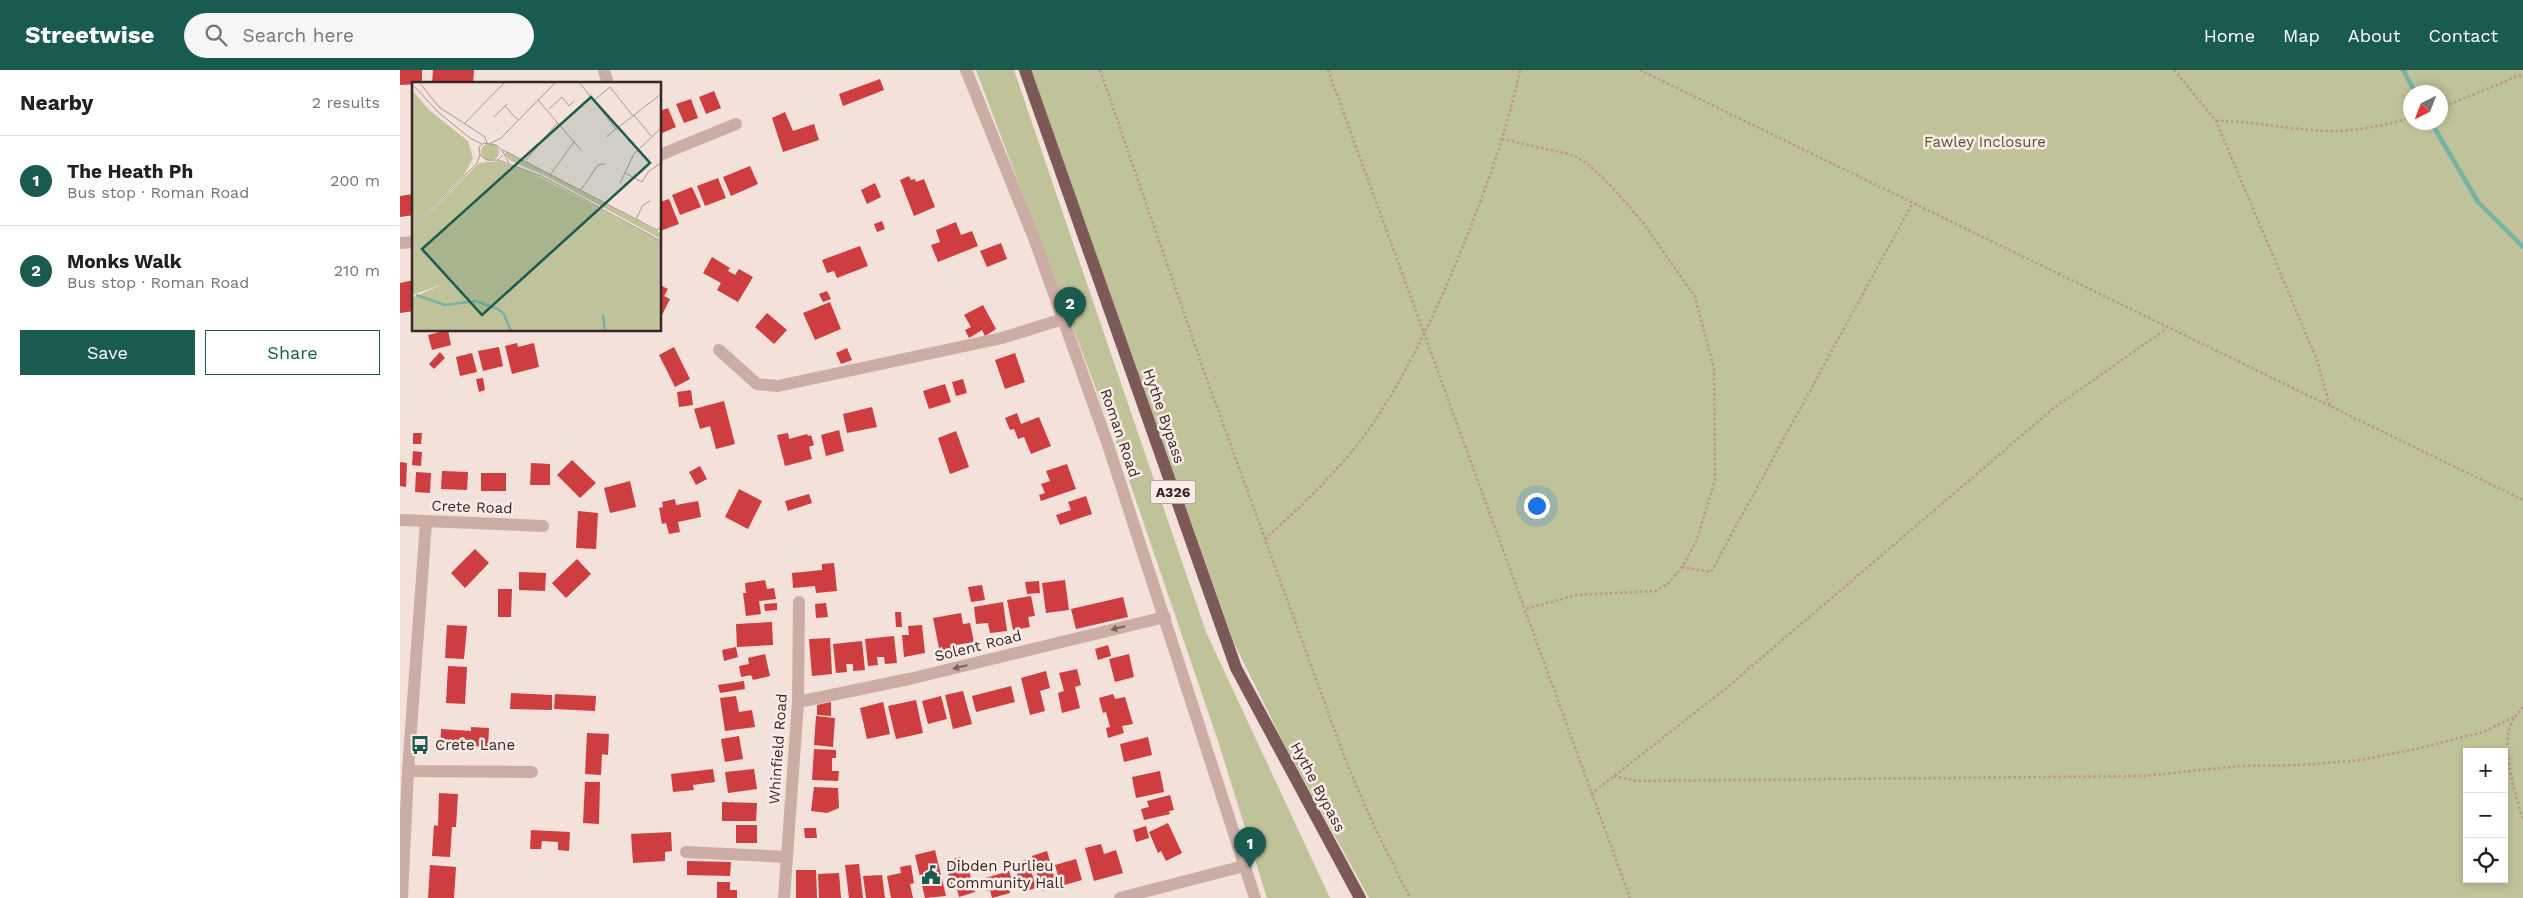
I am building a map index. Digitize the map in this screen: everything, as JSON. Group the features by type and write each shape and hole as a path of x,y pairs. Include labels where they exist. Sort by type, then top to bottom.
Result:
{"main road":[{"name":"Hythe Bypass","path":"1025,70 1236,668 1360,898"}],"street":[{"name":"Roman Road","path":"966,70 1034,238 1064,320 1165,617 1255,898"},
{"path":"661,155 736,124"},
{"path":"719,350 757,384 778,386 1002,338 1064,320"},
{"name":"Crete Road","path":"400,520 543,526"},
{"path":"402,898 402,862 426,522"},
{"name":"Whinfield Road","path":"784,898 798,702 799,602"},
{"name":"Solent Road","path":"798,702 909,679 1165,617"},
{"path":"408,771 532,772"},
{"path":"686,852 787,858"},
{"path":"1120,898 1244,866"}],"path":[{"path":"1100,70 1264,539 1347,764 1373,824 1410,898"},
{"path":"1328,70 1630,898"},
{"path":"1264,539 1326,481 1368,430 1396,388 1425,332 1470,229 1502,139 1520,70"},
{"path":"1640,70 2166,329 2523,500"},
{"path":"2174,70 2216,121 2317,360 2330,406"},
{"path":"2448,105 2523,74"},
{"path":"2216,121 2240,121 2326,131 2364,129 2403,120"},
{"path":"1502,139 1574,155 1589,165 1644,224 1695,297 1714,368 1715,480 1696,542 1682,567 1668,584 1655,591 1577,595 1525,610"},
{"path":"1682,567 1711,572 1912,204"},
{"path":"1592,794 1724,690 2055,408 2166,329"},
{"path":"2523,707 2514,718 2508,731 2514,789 2523,820"},
{"path":"1614,776 1647,781 2144,776 2239,766 2303,765 2361,760 2420,748 2483,732 2514,718"}],"green space":[{"path":"976,70 1014,70 1206,632 1330,898 1267,898 1218,741 1116,442"},
{"name":"Fawley Inclosure","path":"1031,70 2523,70 2523,898 1369,898 1282,740 1234,643"}],"building":[{"path":"400,70 422,70 422,82 400,85"},
{"path":"433,70 474,70 473,82 432,82"},
{"path":"880,79 884,90 843,106 839,94"},
{"path":"714,91 721,108 706,114 699,97"},
{"path":"691,99 698,118 684,123 676,104"},
{"path":"668,108 676,127 661,134 661,111"},
{"path":"785,112 793,131 814,124 819,140 783,152 772,118"},
{"path":"750,166 758,184 731,196 723,177"},
{"path":"909,176 911,180 915,179 916,182 924,179 935,207 914,216 900,180"},
{"path":"718,178 726,198 705,206 697,186"},
{"path":"875,183 881,197 867,204 861,190"},
{"path":"692,187 701,207 680,215 672,195"},
{"path":"412,194 412,215 400,217 400,196"},
{"path":"669,199 679,224 661,231 661,202"},
{"path":"882,221 885,229 877,232 874,224"},
{"path":"956,222 961,235 972,231 978,246 938,262 931,245 940,242 936,230"},
{"path":"1001,243 1007,259 987,267 980,251"},
{"path":"860,246 868,266 837,278 834,271 827,273 822,260"},
{"path":"712,257 730,268 728,271 735,275 739,269 753,277 738,302 717,290 721,283 703,273"},
{"path":"412,280 412,311 400,313 400,283"},
{"path":"661,286 668,289 664,296 670,299 661,317"},
{"path":"827,291 831,299 823,302 819,294"},
{"path":"830,302 841,329 815,340 803,313"},
{"path":"983,305 996,329 985,336 982,330 969,338 965,330 971,327 964,315"},
{"path":"767,313 787,330 774,344 755,327"},
{"path":"448,331 451,345 432,350 428,335"},
{"path":"517,343 518,347 534,343 539,367 512,374 505,346"},
{"path":"499,347 503,366 483,371 478,351"},
{"path":"674,347 690,379 675,387 659,355"},
{"path":"847,348 852,360 841,364 836,353"},
{"path":"440,352 445,358 434,369 429,364"},
{"path":"472,353 477,372 460,376 456,357"},
{"path":"1015,353 1025,382 1005,389 995,360"},
{"path":"483,378 485,390 479,392 476,379"},
{"path":"963,379 967,393 956,396 952,382"},
{"path":"945,384 951,402 929,409 923,391"},
{"path":"691,390 693,405 679,407 677,392"},
{"path":"724,401 735,444 716,449 710,426 700,429 694,409"},
{"path":"872,407 877,427 847,433 843,414"},
{"path":"1017,413 1021,424 1039,417 1051,446 1031,454 1024,437 1018,439 1014,429 1010,430 1005,418"},
{"path":"839,430 844,451 826,456 821,435"},
{"path":"956,431 969,467 950,474 938,438"},
{"path":"413,433 422,433 421,444 413,444"},
{"path":"788,433 789,439 807,434 808,436 811,435 814,445 809,447 812,459 785,466 777,435"},
{"path":"413,451 422,452 421,466 412,465"},
{"path":"572,460 596,483 580,498 557,475"},
{"path":"400,462 407,463 406,487 400,486"},
{"path":"531,463 550,464 550,485 530,485"},
{"path":"1067,464 1076,489 1041,501 1039,495 1045,493 1041,484 1050,481 1046,471"},
{"path":"700,466 707,479 696,485 689,472"},
{"path":"442,471 468,472 467,490 441,489"},
{"path":"416,472 431,473 430,493 415,492"},
{"path":"481,473 506,473 506,491 481,491"},
{"path":"630,481 636,507 610,513 604,488"},
{"path":"739,489 762,501 748,529 725,517"},
{"path":"809,494 812,503 788,511 785,501"},
{"path":"1086,496 1092,514 1060,525 1056,515 1071,510 1068,502"},
{"path":"675,499 676,505 698,501 701,517 678,522 680,532 669,534 666,523 662,524 659,508 663,507 662,502"},
{"path":"578,511 598,513 596,549 576,548"},
{"path":"475,549 489,563 465,588 451,573"},
{"path":"577,559 591,574 566,598 552,583"},
{"path":"834,563 837,591 816,593 815,586 793,588 792,573 822,570 822,564"},
{"path":"519,572 546,573 545,591 519,590"},
{"path":"765,580 767,589 774,588 776,599 759,601 761,614 746,616 743,593 746,593 745,583"},
{"path":"1065,580 1069,610 1046,613 1042,583"},
{"path":"1039,581 1040,593 1027,594 1025,582"},
{"path":"982,585 985,600 971,602 968,587"},
{"path":"498,589 512,589 511,617 498,617"},
{"path":"1031,596 1035,616 1028,617 1030,627 1013,630 1007,600"},
{"path":"1123,597 1128,617 1076,629 1071,609"},
{"path":"1003,602 1007,631 990,633 988,623 976,624 974,607"},
{"path":"777,603 777,610 765,611 764,604"},
{"path":"826,603 828,617 816,618 815,604"},
{"path":"895,612 901,612 902,627 896,627"},
{"path":"961,613 963,624 970,623 974,642 956,645 957,649 943,651 942,647 939,648 933,618"},
{"path":"772,622 773,645 737,647 736,624"},
{"path":"447,625 467,626 464,659 445,658"},
{"path":"922,625 925,653 904,657 902,635 909,635 908,626"},
{"path":"894,636 897,663 885,664 884,657 877,657 878,665 868,666 865,639"},
{"path":"830,638 832,674 812,676 809,639"},
{"path":"862,641 865,670 853,671 853,664 846,664 847,672 836,673 833,644"},
{"path":"1108,645 1111,656 1098,660 1095,649"},
{"path":"736,647 738,657 724,661 722,650"},
{"path":"765,654 770,676 753,680 751,675 741,677 739,666 749,664 748,658"},
{"path":"1129,654 1134,677 1115,682 1109,659"},
{"path":"448,666 467,667 465,704 446,703"},
{"path":"1077,669 1081,685 1075,687 1080,708 1062,713 1058,693 1064,691 1059,673"},
{"path":"1046,671 1050,688 1040,691 1045,711 1030,715 1021,678"},
{"path":"744,681 745,689 720,693 718,685"},
{"path":"1011,686 1015,702 976,712 972,696"},
{"path":"963,691 972,724 953,729 945,695"},
{"path":"511,693 552,695 552,710 510,709"},
{"path":"555,694 596,696 595,711 554,709"},
{"path":"1113,694 1115,699 1125,697 1133,724 1122,726 1124,733 1108,738 1106,728 1110,727 1106,712 1103,713 1099,698"},
{"path":"736,696 739,712 752,710 755,727 725,731 720,698"},
{"path":"941,696 947,719 928,724 922,701"},
{"path":"916,700 923,733 896,739 888,706"},
{"path":"831,702 831,716 817,715 817,705"},
{"path":"883,702 890,734 867,739 860,708"},
{"path":"816,716 835,718 833,747 814,745"},
{"path":"471,727 489,728 488,747 470,746 470,751 440,749 441,729 471,731"},
{"path":"587,733 609,734 608,755 602,754 601,775 585,774"},
{"path":"739,736 743,759 725,762 721,739"},
{"path":"1148,737 1152,755 1124,762 1120,744"},
{"path":"814,749 836,750 836,758 832,758 832,771 839,771 838,781 812,780"},
{"path":"713,769 715,782 693,785 694,790 673,792 671,774"},
{"path":"754,769 757,789 728,793 725,772"},
{"path":"1160,771 1164,792 1136,798 1132,777"},
{"path":"585,782 600,782 599,824 583,823"},
{"path":"814,787 838,788 839,808 827,813 811,811"},
{"path":"439,793 458,794 456,827 452,827 450,857 432,856 434,825 438,826"},
{"path":"1170,795 1174,810 1169,811 1170,814 1144,820 1141,809 1149,807 1147,801"},
{"path":"722,802 757,803 756,821 722,821"},
{"path":"1168,823 1182,853 1166,861 1161,851 1158,853 1149,832"},
{"path":"736,825 757,825 757,843 736,843"},
{"path":"1146,826 1149,838 1136,842 1133,830"},
{"path":"804,828 816,828 817,838 805,838"},
{"path":"531,830 570,832 569,851 558,850 558,842 542,841 541,849 530,849"},
{"path":"671,832 672,851 665,852 665,861 633,863 631,834"},
{"path":"1101,844 1104,854 1116,850 1123,873 1094,881 1085,848"},
{"name":"Dibden Purlieu Community Hall","path":"935,850 946,896 925,898 915,855"},
{"path":"1047,851 1057,887 1042,891 1032,856"},
{"path":"960,857 964,869 968,868 975,892 959,897 957,889 953,890 945,862"},
{"path":"1028,859 1036,888 1022,892 1014,863"},
{"path":"1076,859 1082,880 1061,886 1055,865"},
{"path":"687,861 731,862 730,876 687,875"},
{"path":"859,864 863,898 849,898 845,865"},
{"path":"430,865 456,867 454,898 428,898"},
{"path":"911,865 914,883 910,884 913,898 891,898 887,876 901,873 900,867"},
{"path":"796,870 816,870 817,898 796,898"},
{"path":"1009,871 1013,883 1008,885 1010,893 992,898 990,890 986,891 982,879"},
{"path":"839,873 841,898 819,898 818,874"},
{"path":"882,875 885,898 866,898 863,876"},
{"path":"717,882 730,882 730,890 737,890 737,898 717,898"}],"waterway":[{"path":"2403,70 2411,85"},
{"path":"2436,130 2478,202 2523,247"}],"place":[{"name":"Monks Walk","path":"1070,328"},
{"name":"Crete Lane","path":"420,745"},
{"name":"The Heath Ph","path":"1250,868"},
{"name":"Dibden Purlieu Community Hall","path":"931,875"}]}
